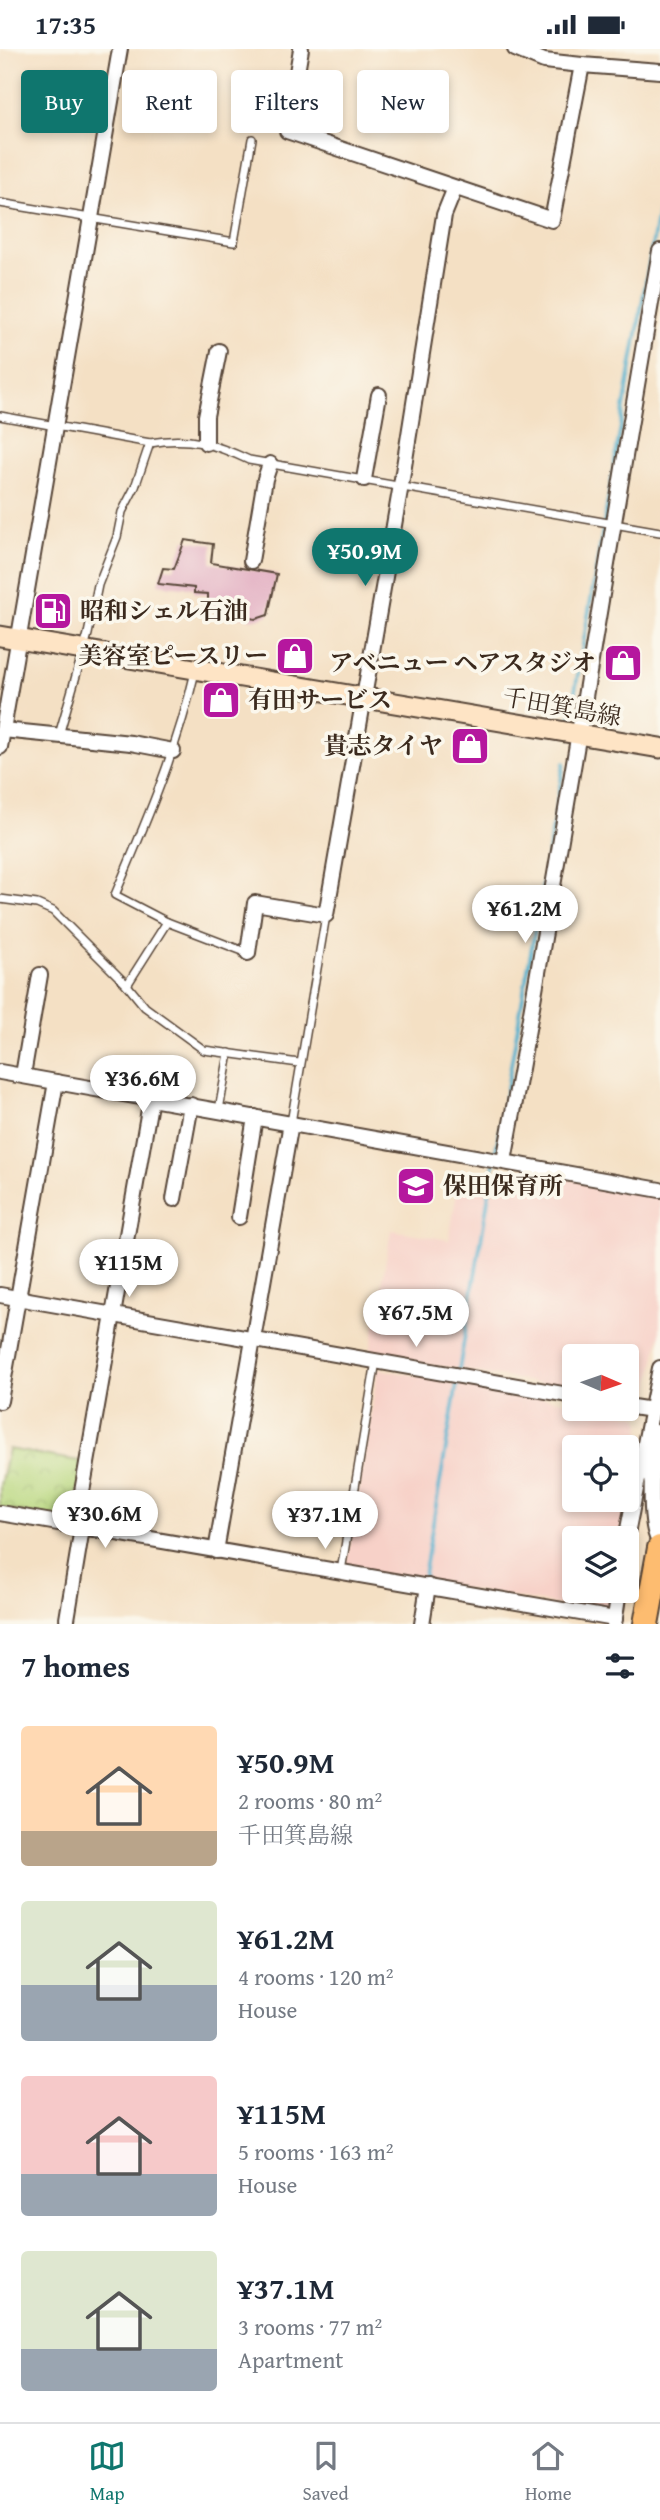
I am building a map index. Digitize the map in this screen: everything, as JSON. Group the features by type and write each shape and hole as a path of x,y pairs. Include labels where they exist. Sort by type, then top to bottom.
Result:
{"highway":[{"path":"646,1624 660,1545"}],"main road":[{"name":"千田箕島線","path":"0,636 660,748"}],"street":[{"path":"0,747 120,49"},
{"path":"301,49 287,131 552,220 582,65"},
{"path":"515,49 544,61 660,71"},
{"path":"248,953 255,903 326,915 401,485 444,215 455,188"},
{"path":"504,1161 580,735 612,524 660,250"},
{"path":"206,443 208,404 219,351"},
{"path":"364,479 379,395"},
{"path":"251,561 270,464"},
{"path":"3,730 131,743 173,751"},
{"path":"23,1075 40,975"},
{"path":"0,1072 219,1109 660,1190"},
{"path":"0,1401 56,1081"},
{"path":"67,1619 79,1527 151,1098"},
{"path":"174,1199 191,1105"},
{"path":"239,1217 256,1117"},
{"path":"216,1552 291,1123"},
{"path":"0,1294 562,1394"},
{"path":"628,1526 660,1368"},
{"path":"660,1393 652,1410 652,1522 655,1538 660,1545"},
{"path":"639,1408 652,1410"},
{"path":"0,1513 216,1552 341,1571 614,1622 617,1603"},
{"path":"422,1624 428,1587"}],"lane":[{"path":"0,204 234,242 252,139"},
{"path":"0,416 150,443 168,440 215,444 249,460 660,532"},
{"path":"58,736 83,650 98,585 117,537 122,512 135,487 150,443"},
{"path":"196,670 173,751 114,895 167,922 248,953"},
{"path":"0,899 37,904 52,911 127,985 145,1007 199,1047 212,1052 299,1063"},
{"path":"291,1123 326,915"},
{"path":"127,985 167,922"},
{"path":"219,1109 229,1053"},
{"path":"341,1571 376,1360"}],"shaded area":[{"path":"503,1168 660,1195 660,1335 649,1392 645,1399 639,1399 639,1344 562,1344 562,1387 370,1354 391,1230 449,1240 458,1185 498,1192"},
{"path":"378,1369 562,1401 562,1421 639,1421 639,1419 641,1424 639,1435 562,1435 562,1512 625,1512 622,1526 562,1526 562,1603 611,1603 609,1614 346,1568"}],"green space":[{"path":"8,1449 85,1462 71,1522 0,1508 0,1486"}],"building":[{"path":"185,540 213,544 211,563 277,574 268,615 256,619 217,613 208,606 208,594 194,593 194,588 158,584 163,568 174,569"}],"waterway":[{"path":"570,720 660,200"},
{"path":"495,1156 564,763"},
{"path":"459,1370 494,1164"},
{"path":"423,1581 458,1378"}],"place":[{"name":"昭和シェル石油","path":"53,611"},
{"name":"美容室ピースリー","path":"295,656"},
{"name":"アベニュー ヘアスタジオ","path":"623,663"},
{"name":"有田サービス","path":"221,700"},
{"name":"貴志タイヤ","path":"470,746"},
{"name":"保田保育所","path":"416,1186"}]}
